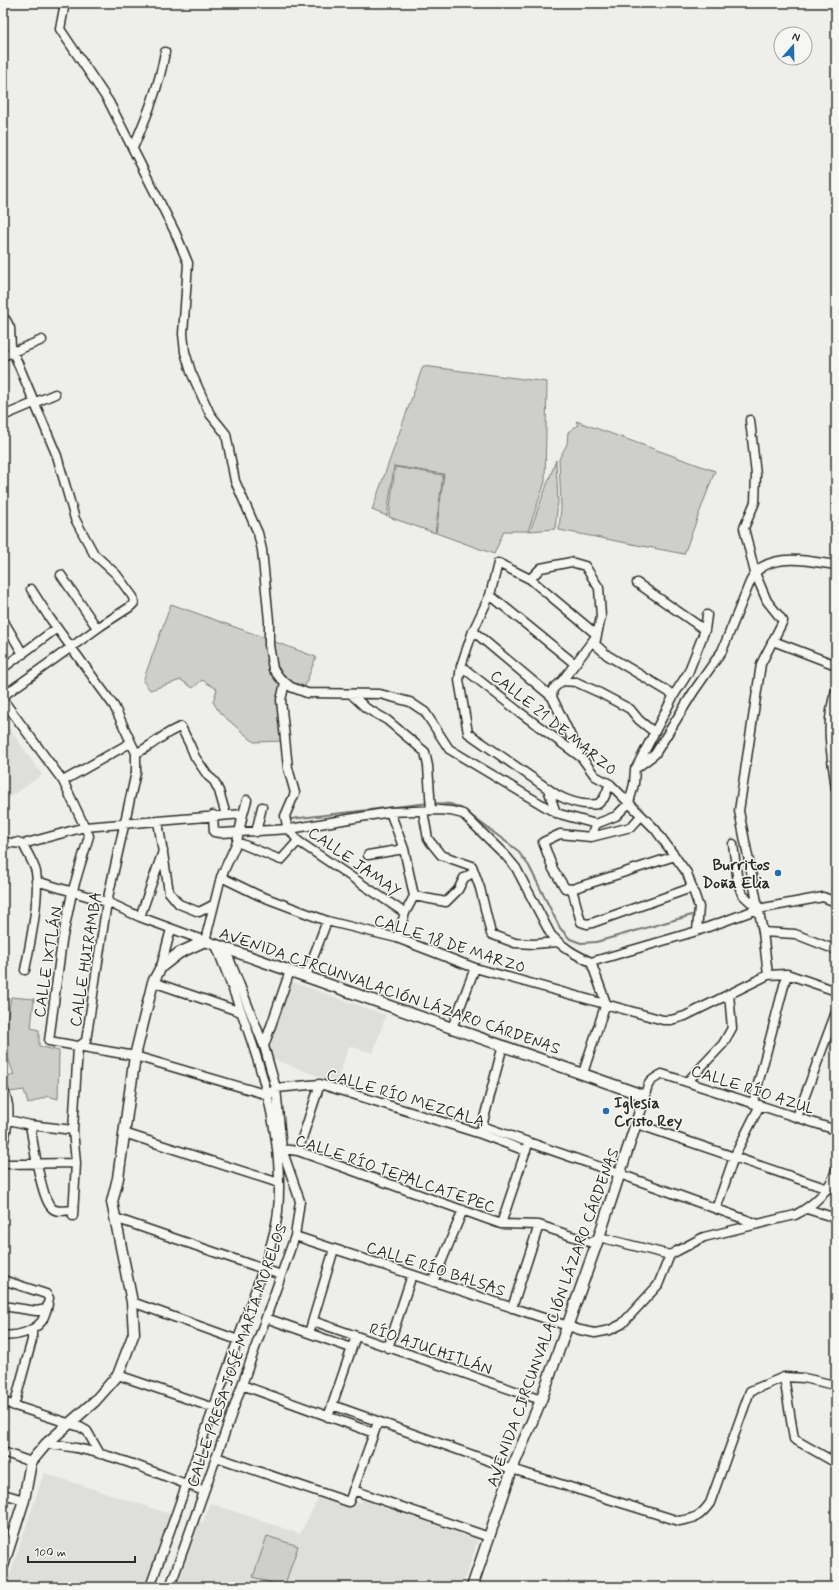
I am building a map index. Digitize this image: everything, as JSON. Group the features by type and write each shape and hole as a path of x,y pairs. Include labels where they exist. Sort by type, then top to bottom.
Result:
{"street":[{"path":"65,3 60,29 109,102 175,232 188,263 183,334 185,352 191,372 210,414 226,434 235,481 258,533 262,550 269,621 269,645 273,669 285,683 307,693 380,694 410,702 425,712 449,749 556,813 596,824 616,816 629,803 634,784 635,769 674,695 688,673 705,630 707,615"},
{"path":"133,148 148,114 161,77 165,52"},
{"path":"3,320 6,320 10,328 11,347 56,456 75,519 94,554 116,574 133,597 134,603 3,696"},
{"path":"3,356 42,340"},
{"path":"3,416 55,394"},
{"path":"750,420 756,475 755,502 744,528 755,573 767,601 783,621 761,664 739,810 763,932 768,974 787,974 836,991"},
{"path":"635,769 655,754 694,691 722,651 755,573 762,567 781,561 836,565"},
{"path":"530,579 541,568 571,562 585,566 599,588 601,617 595,644 607,655 674,695"},
{"path":"597,635 530,579 498,563 490,594 473,631 461,666 459,680 468,733 548,789 569,802 598,804 604,798 610,784"},
{"path":"61,575 100,626"},
{"path":"637,583 705,630"},
{"path":"30,589 114,706 136,753 146,749 172,730 181,727 195,758 208,776 214,781 219,791 226,815"},
{"path":"490,594 575,664"},
{"path":"3,620 23,654"},
{"path":"3,668 57,628"},
{"path":"473,631 552,697 582,758"},
{"path":"552,697 553,689 562,681 597,635"},
{"path":"773,641 836,665"},
{"name":"CALLE 21 DE MARZO","path":"461,666 518,711 582,758 595,776 610,784 655,829 687,873 698,907 697,930"},
{"path":"562,681 576,682 584,685 630,709 639,720 654,732"},
{"path":"285,683 281,700 288,768 294,793 285,816 287,826 290,829"},
{"path":"836,691 833,698 830,720 836,788"},
{"path":"351,694 366,708 387,720 425,752 428,766 430,794 428,839 441,855 472,866 480,888 491,934 515,943 557,942"},
{"path":"3,700 62,781 85,827"},
{"path":"62,781 130,743"},
{"name":"CALLE HUIRAMBA","path":"37,1164 48,1203 53,1209 73,1213 76,1164 73,1130 78,1047 86,1041 107,902 136,772 136,753"},
{"path":"548,789 556,813"},
{"path":"36,881 72,893 107,902 140,917 205,941 221,877 238,842 242,814 248,800"},
{"path":"256,832 262,807"},
{"path":"212,815 214,832 256,832 290,829 390,812 429,809 451,811 463,814 506,856 516,868 551,935 557,942 569,951 591,962 606,1003 583,1074"},
{"path":"390,812 404,850 414,896 405,913"},
{"path":"3,842 23,844 85,827 212,815 242,814"},
{"path":"641,816 631,826 591,837 560,834 543,842 558,878 565,888 572,889 675,856"},
{"path":"158,821 170,892 179,904 199,912 213,905"},
{"path":"591,837 596,824"},
{"name":"CALLE IXTLÁN","path":"78,1047 49,1041 62,941 72,893 89,836 85,827"},
{"name":"CALLE JAMAY","path":"290,829 298,841 405,913 398,938"},
{"path":"3,836 23,844 36,871 37,890 30,949 24,970"},
{"path":"238,842 280,860 298,841"},
{"path":"733,844 738,883 742,894 758,909"},
{"path":"140,917 163,850"},
{"path":"368,855 404,850"},
{"path":"414,896 446,902 458,890 464,878 474,872"},
{"name":"CALLE 18 DE MARZO","path":"221,877 258,895 327,921 398,938 475,968 663,1020 671,1020 685,1016 768,974"},
{"path":"572,889 582,922 587,924 691,888"},
{"path":"591,962 697,930 758,909 823,897 836,902"},
{"path":"306,976 327,921"},
{"path":"161,967 171,929"},
{"path":"763,932 795,934 836,950"},
{"name":"AVENIDA CIRCUNVALACIÓN LÁZARO CÁRDENAS","path":"3,1566 24,1500 31,1462 46,1444 95,1401 118,1375 134,1333 132,1302 112,1202 118,1178 135,1056 153,982 161,967 180,953 205,941 646,1096 599,1237 541,1400 512,1469 472,1587"},
{"name":"CALLE PRESA JOSÉ MARÍA MORELOS","path":"150,1587 270,1252 278,1212 279,1182 275,1139 268,1095 255,1050 220,946"},
{"name":"CALLE PRESA JOSÉ MARÍA MORELOS","path":"170,1587 295,1236 300,1201 282,1150 276,1088 264,1046 220,946"},
{"path":"452,1028 475,968"},
{"path":"264,1046 290,971"},
{"path":"716,1209 734,1157 756,1104 787,974"},
{"path":"153,982 241,1012"},
{"path":"687,1082 722,1044 732,1028 729,994"},
{"path":"797,1117 836,1012"},
{"path":"503,1045 481,1130 529,1142 758,1224"},
{"path":"78,1047 135,1056 268,1095 276,1088"},
{"name":"CALLE RÍO AZUL","path":"646,1096 647,1084 650,1080 662,1074 836,1130"},
{"path":"298,1151 320,1084"},
{"name":"CALLE RÍO MEZCALA","path":"276,1088 320,1084 481,1130 526,1150"},
{"path":"3,1090 7,1098 9,1120 3,1145"},
{"path":"9,1120 30,1125 73,1130"},
{"path":"637,1124 828,1188"},
{"path":"30,1125 37,1164"},
{"path":"124,1133 279,1182"},
{"path":"501,1224 529,1142"},
{"name":"CALLE RÍO TEPALCATEPEC","path":"282,1150 298,1151 501,1224 540,1225 592,1243 599,1237"},
{"path":"3,1164 76,1164"},
{"path":"599,1237 670,1255 704,1237 795,1215 807,1209 828,1188 836,1173"},
{"path":"807,1209 836,1218"},
{"path":"433,1282 463,1210"},
{"path":"115,1218 281,1275"},
{"path":"512,1308 540,1225"},
{"name":"CALLE RÍO BALSAS","path":"295,1236 567,1326 595,1333 610,1330 622,1324 658,1285 670,1255"},
{"path":"309,1333 334,1249"},
{"path":"388,1348 412,1275"},
{"path":"3,1280 46,1294 49,1298 47,1309 41,1321 32,1329 19,1335 3,1335"},
{"path":"132,1302 238,1340"},
{"path":"3,1306 36,1312 47,1309"},
{"name":"RÍO AJUCHITLÁN","path":"266,1318 351,1348"},
{"name":"RÍO AJUCHITLÁN","path":"313,1321 541,1400"},
{"path":"14,1406 32,1340 32,1329"},
{"path":"328,1417 356,1336"},
{"path":"118,1375 214,1408"},
{"path":"332,1406 512,1469 679,1521 690,1519 702,1514 710,1503 750,1391 784,1377 804,1378 830,1384"},
{"path":"784,1377 794,1439 836,1463"},
{"path":"242,1386 374,1433"},
{"path":"3,1402 87,1431 100,1454"},
{"path":"216,1457 349,1502 378,1422"},
{"path":"46,1444 62,1445 100,1454 204,1491"},
{"path":"3,1452 31,1462"},
{"path":"353,1490 489,1537"},
{"path":"3,1494 24,1500"}],"shaded area":[{"path":"423,366 547,382 545,482 528,531 504,531 494,554 436,533 444,474 394,466 387,516 372,510"},
{"path":"576,421 715,471 684,554 559,530 561,508 559,459 567,444 568,432 578,425"},
{"path":"556,460 558,502 555,529 530,531"},
{"path":"395,467 443,475 435,533 389,517"},
{"path":"171,604 268,639 271,664 283,684 285,741 254,742 220,713 213,702 217,689 202,680 193,688 181,680 150,690 143,681"},
{"path":"270,640 316,657 303,691 274,668"},
{"path":"3,719 42,775 3,802"},
{"path":"292,982 386,1015 373,1053 349,1046 336,1083 273,1059 269,1048"},
{"path":"11,997 34,999 31,1028 39,1030 39,1046 59,1051 58,1099 48,1096 28,1104 24,1090 10,1092 4,1078 14,1075 8,1058 3,1054 3,1046"},
{"path":"44,1473 170,1514 144,1587 6,1587"},
{"path":"323,1489 361,1503 363,1500 478,1540 462,1587 172,1587 193,1521 203,1523 210,1503 300,1534"},
{"path":"267,1536 298,1546 284,1587 253,1577"}],"waterway":[{"path":"291,819 429,803"},
{"path":"433,803 450,804 461,808 517,850 529,866 560,928 570,939 581,943 596,942 692,915"}],"place":[{"name":"Burritos Doña Elia","path":"778,873"},
{"name":"Iglesia Cristo Rey","path":"606,1111"}]}
